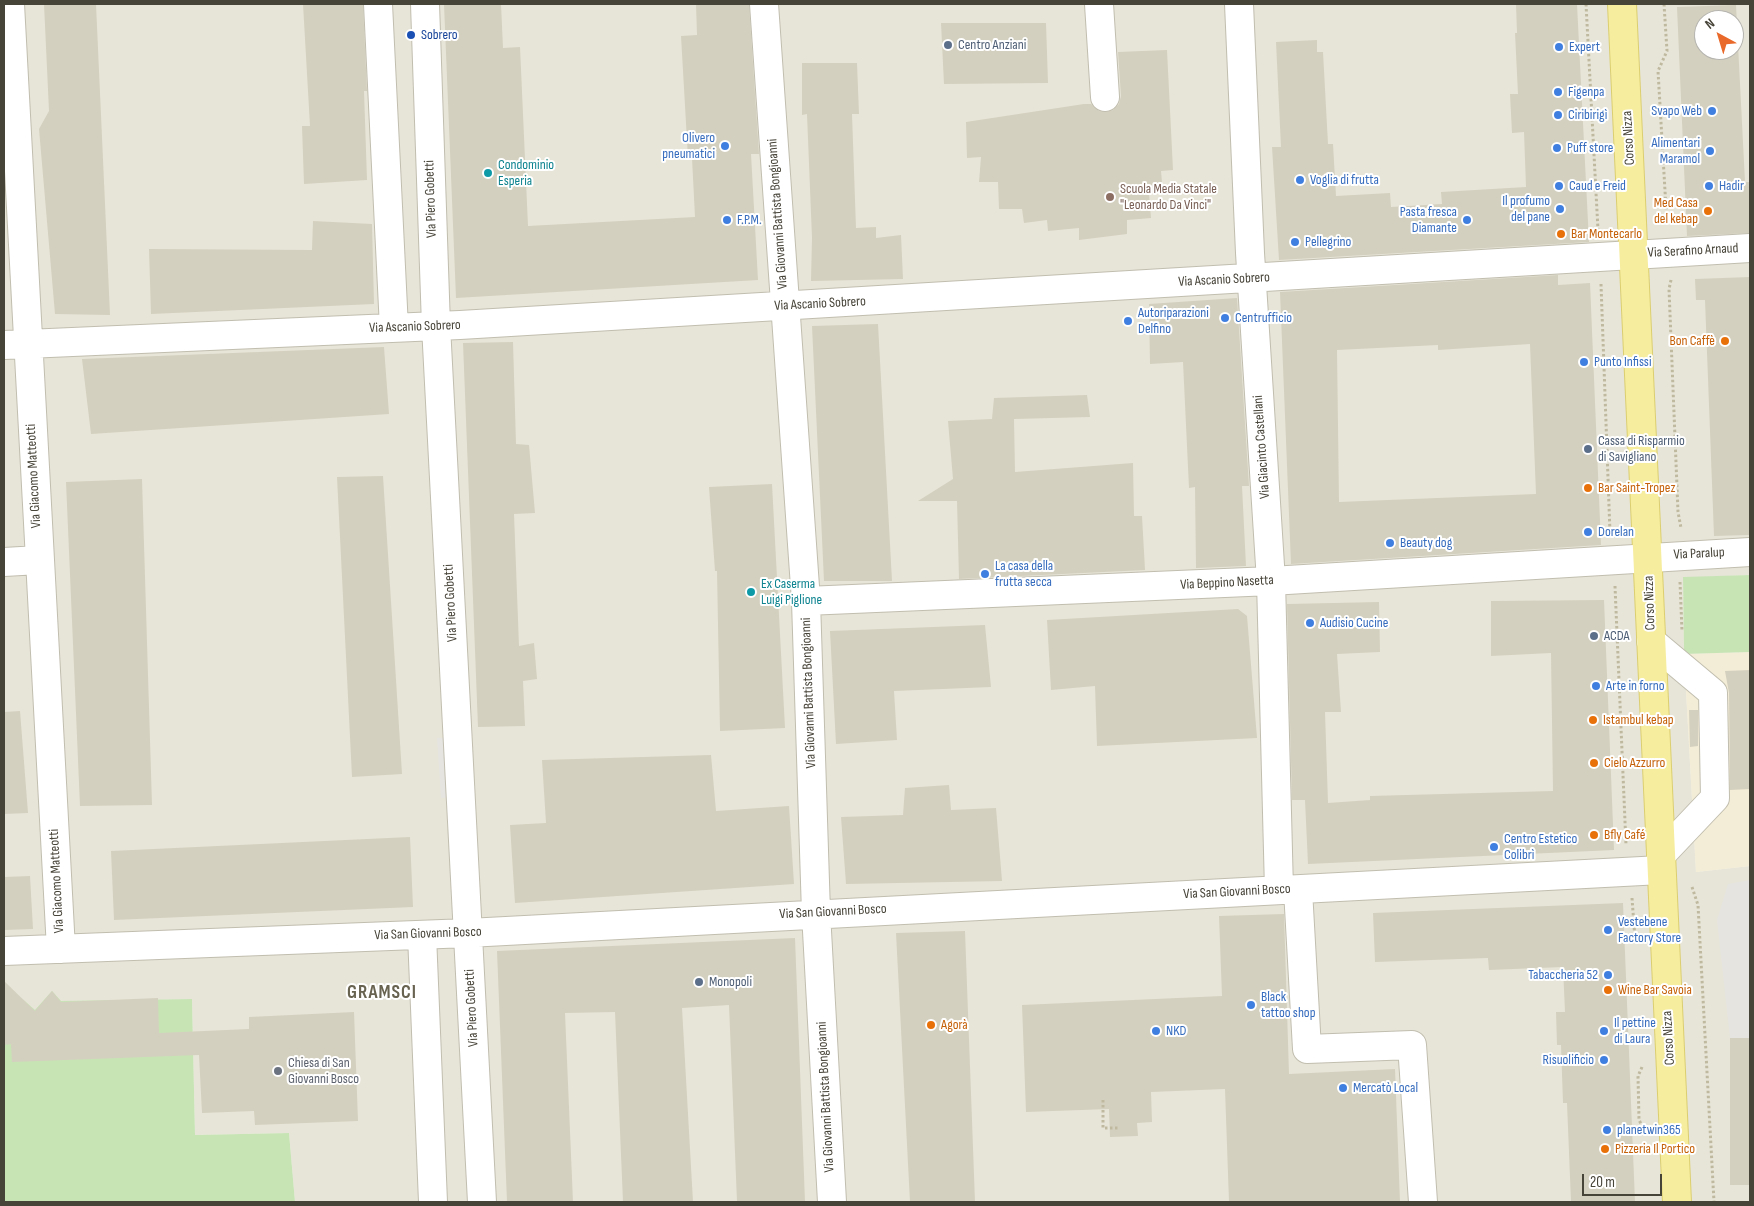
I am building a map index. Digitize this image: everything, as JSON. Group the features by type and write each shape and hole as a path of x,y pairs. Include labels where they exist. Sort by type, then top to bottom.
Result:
{"main road":[{"name":"Corso Nizza","path":"1622,4 1635,254 1677,1202"}],"street":[{"name":"Via Giacomo Matteotti","path":"10,4 15,344 39,560 61,949"},
{"path":"378,4 394,328"},
{"name":"Via Piero Gobetti","path":"425,4 436,326 482,1202"},
{"name":"Via Giovanni Battista Bongioanni","path":"764,4 806,601 816,913 832,1202"},
{"path":"1099,4 1105,97"},
{"name":"Via Giacinto Castellani","path":"1239,4 1252,278 1288,890 1307,1049 1412,1045 1423,1202"},
{"name":"Via Serafino Arnaud","path":"1635,254 1750,248"},
{"name":"Via Ascanio Sobrero","path":"15,344 436,326 1635,254"},
{"name":"Via Paralup","path":"1648,557 1750,552"},
{"name":"Via Beppino Nasetta","path":"806,601 1271,581 1648,557"},
{"path":"4,562 39,560"},
{"path":"1651,641 1713,693 1715,798 1661,863"},
{"name":"Via San Giovanni Bosco","path":"4,951 468,933 816,913 1628,873 1661,863"},
{"path":"422,934 432,1202"}],"path":[{"path":"1586,4 1628,873 1636,946"},
{"path":"1664,4 1667,51 1658,71 1665,221 1673,240 1674,252 1674,266 1669,289 1678,512 1685,567 1679,574 1683,667"},
{"path":"1692,878 1698,905 1714,1202"},
{"path":"1644,1060 1638,1076 1638,1085 1639,1120 1646,1133"},
{"path":"1103,1100 1103,1128 1118,1128"}],"shaded area":[{"path":"4,4 1750,4 1750,575 1683,578 1684,654 1696,872 1750,866 1750,1202 295,1202 289,1133 195,1135 192,999 61,1002 35,1011 4,983"},
{"path":"1750,652 1750,866 1696,872 1684,654"},
{"path":"458,737 461,796 441,798 437,738"},
{"path":"1750,880 1750,1038 1730,1038 1717,920 1728,884"}],"green space":[{"path":"1750,575 1750,652 1684,654 1683,577"},
{"path":"4,983 35,1010 52,991 61,1001 192,999 195,1135 289,1133 295,1202 4,1202"}],"building":[{"path":"44,4 96,4 110,315 55,314 39,129 49,111"},
{"path":"303,4 363,4 367,91 364,91 367,180 304,184 302,126 310,126"},
{"path":"444,4 501,4 503,48 520,47 528,226 695,217 692,158 688,158 681,36 697,35 696,4 749,4 759,154 751,154 758,280 456,298"},
{"path":"1516,4 1577,4 1589,242 1279,260 1272,147 1281,147 1276,42 1317,40 1317,52 1323,52 1328,144 1333,144 1336,196 1390,193 1391,207 1442,204 1441,192 1526,187 1524,132 1512,133 1510,94 1518,94 1515,33 1517,33"},
{"path":"1736,5 1736,10 1694,10 1694,60 1739,60 1745,182 1750,182 1750,233 1687,236 1677,7"},
{"path":"941,23 1046,23 1048,83 944,84"},
{"path":"1167,50 1173,170 1161,171 1163,194 1149,194 1151,218 1127,220 1127,234 1079,240 1079,228 1048,231 1047,220 1024,223 1022,209 999,209 998,182 979,182 981,157 967,158 966,122 1084,104 1091,104 1099,111 1113,110 1119,104 1121,96 1118,52"},
{"path":"802,63 857,63 859,114 852,114 856,228 876,227 876,238 901,235 903,279 811,281 812,238 807,114 802,115"},
{"path":"313,221 372,224 374,304 151,314 149,249 312,250"},
{"path":"1558,275 1558,285 1590,283 1601,545 1291,564 1280,292","holes":["1530,344 1536,494 1339,502 1337,350 1438,345 1438,350"]},
{"path":"1750,277 1750,535 1714,536 1705,300 1696,300 1695,279"},
{"path":"1237,298 1249,486 1242,486 1246,566 1196,568 1195,487 1189,488 1183,362 1150,364 1149,304"},
{"path":"878,324 892,581 824,581 812,326"},
{"path":"513,342 516,444 529,445 535,513 514,514 519,646 534,643 537,679 523,681 525,726 478,727 463,343"},
{"path":"384,347 389,414 91,434 82,359"},
{"path":"1087,395 1090,417 1014,419 1015,472 1133,463 1134,516 1142,516 1145,570 959,579 957,501 918,501 953,479 948,421 992,419 994,398"},
{"path":"383,476 402,774 352,777 337,477"},
{"path":"142,479 152,805 80,806 66,482"},
{"name":"Ex Caserma Luigi Piglione","path":"772,484 785,728 720,731 717,571 715,571 709,487"},
{"path":"1604,600 1614,850 1308,864 1305,800 1292,800 1287,604 1379,602 1380,652 1337,654 1341,712 1325,712 1328,803 1370,800 1370,796 1553,791 1551,653 1491,656 1491,601"},
{"path":"1238,609 1247,616 1257,738 1097,746 1095,686 1051,690 1047,620"},
{"path":"985,625 991,687 894,691 897,740 836,744 830,631"},
{"path":"1750,670 1750,789 1730,790 1729,693 1725,671"},
{"path":"1689,710 1698,710 1698,746 1690,747"},
{"path":"20,711 28,813 4,814 4,712"},
{"path":"711,755 716,811 789,806 794,884 515,903 510,825 546,823 542,760"},
{"path":"949,785 951,810 996,808 1002,881 846,884 841,817 903,815 905,788"},
{"path":"410,837 413,907 114,920 111,851"},
{"path":"30,876 33,929 4,930 4,877"},
{"path":"1623,903 1635,1202 1571,1202 1567,1103 1563,1103 1561,1045 1557,1045 1556,1012 1565,1012 1563,967 1489,970 1488,958 1375,962 1373,913"},
{"path":"1284,914 1289,1074 1395,1069 1400,1202 1229,1202 1225,1089 1151,1092 1152,1122 1137,1123 1138,1136 1110,1137 1109,1109 1026,1112 1022,1005 1222,996 1219,916"},
{"path":"965,931 975,1202 910,1202 896,933"},
{"path":"795,938 805,1202 737,1202 729,1005 682,1008 693,1202 623,1202 615,1012 565,1013 573,1202 507,1202 497,951"},
{"name":"Chiesa di San Giovanni Bosco","path":"4,981 35,1011 52,991 61,1002 158,998 159,1033 249,1029 249,1017 354,1012 358,1121 255,1125 254,1111 202,1113 199,1055 12,1062 11,1044 4,1045"},
{"path":"1730,1038 1750,1038 1750,1185 1730,1185"}],"place":[{"name":"Sobrero","path":"411,35"},
{"name":"Centro Anziani","path":"948,45"},
{"name":"Expert","path":"1559,47"},
{"name":"Figenpa","path":"1558,92"},
{"name":"Svapo Web","path":"1712,111"},
{"name":"Ciribirigì","path":"1558,115"},
{"name":"Olivero pneumatici","path":"725,146"},
{"name":"Puff store","path":"1557,148"},
{"name":"Alimentari Maramol","path":"1710,151"},
{"name":"Condominio Esperia","path":"488,173"},
{"name":"Voglia di frutta","path":"1300,180"},
{"name":"Caud e Freid","path":"1559,186"},
{"name":"Hadir","path":"1709,186"},
{"name":"Scuola Media Statale \"Leonardo Da Vinci\"","path":"1110,197"},
{"name":"Il profumo del pane","path":"1560,209"},
{"name":"Med Casa del kebap","path":"1708,211"},
{"name":"F.P.M.","path":"727,220"},
{"name":"Pasta fresca Diamante","path":"1467,220"},
{"name":"Bar Montecarlo","path":"1561,234"},
{"name":"Pellegrino","path":"1295,242"},
{"name":"Centrufficio","path":"1225,318"},
{"name":"Autoriparazioni Delfino","path":"1128,321"},
{"name":"Bon Caffè","path":"1725,341"},
{"name":"Punto Infissi","path":"1584,362"},
{"name":"Cassa di Risparmio di Savigliano","path":"1588,449"},
{"name":"Bar Saint-Tropez","path":"1588,488"},
{"name":"Dorelan","path":"1588,532"},
{"name":"Beauty dog","path":"1390,543"},
{"name":"La casa della frutta secca","path":"985,574"},
{"name":"Ex Caserma Luigi Piglione","path":"751,592"},
{"name":"Audisio Cucine","path":"1310,623"},
{"name":"ACDA","path":"1594,636"},
{"name":"Arte in forno","path":"1596,686"},
{"name":"Istambul kebap","path":"1593,720"},
{"name":"Cielo Azzurro","path":"1594,763"},
{"name":"Bfly Café","path":"1594,835"},
{"name":"Centro Estetico Colibrì","path":"1494,847"},
{"name":"Vestebene Factory Store","path":"1608,930"},
{"name":"Tabaccheria 52","path":"1608,975"},
{"name":"Monopoli","path":"699,982"},
{"name":"Wine Bar Savoia","path":"1608,990"},
{"name":"Black tattoo shop","path":"1251,1005"},
{"name":"Agorà","path":"931,1025"},
{"name":"NKD","path":"1156,1031"},
{"name":"Il pettine di Laura","path":"1604,1031"},
{"name":"Risuolificio","path":"1604,1060"},
{"name":"Chiesa di San Giovanni Bosco","path":"278,1071"},
{"name":"Mercatò Local","path":"1343,1088"},
{"name":"planetwin365","path":"1607,1130"},
{"name":"Pizzeria Il Portico","path":"1605,1149"}],"district":[{"name":"GRAMSCI","path":"382,993"}]}
